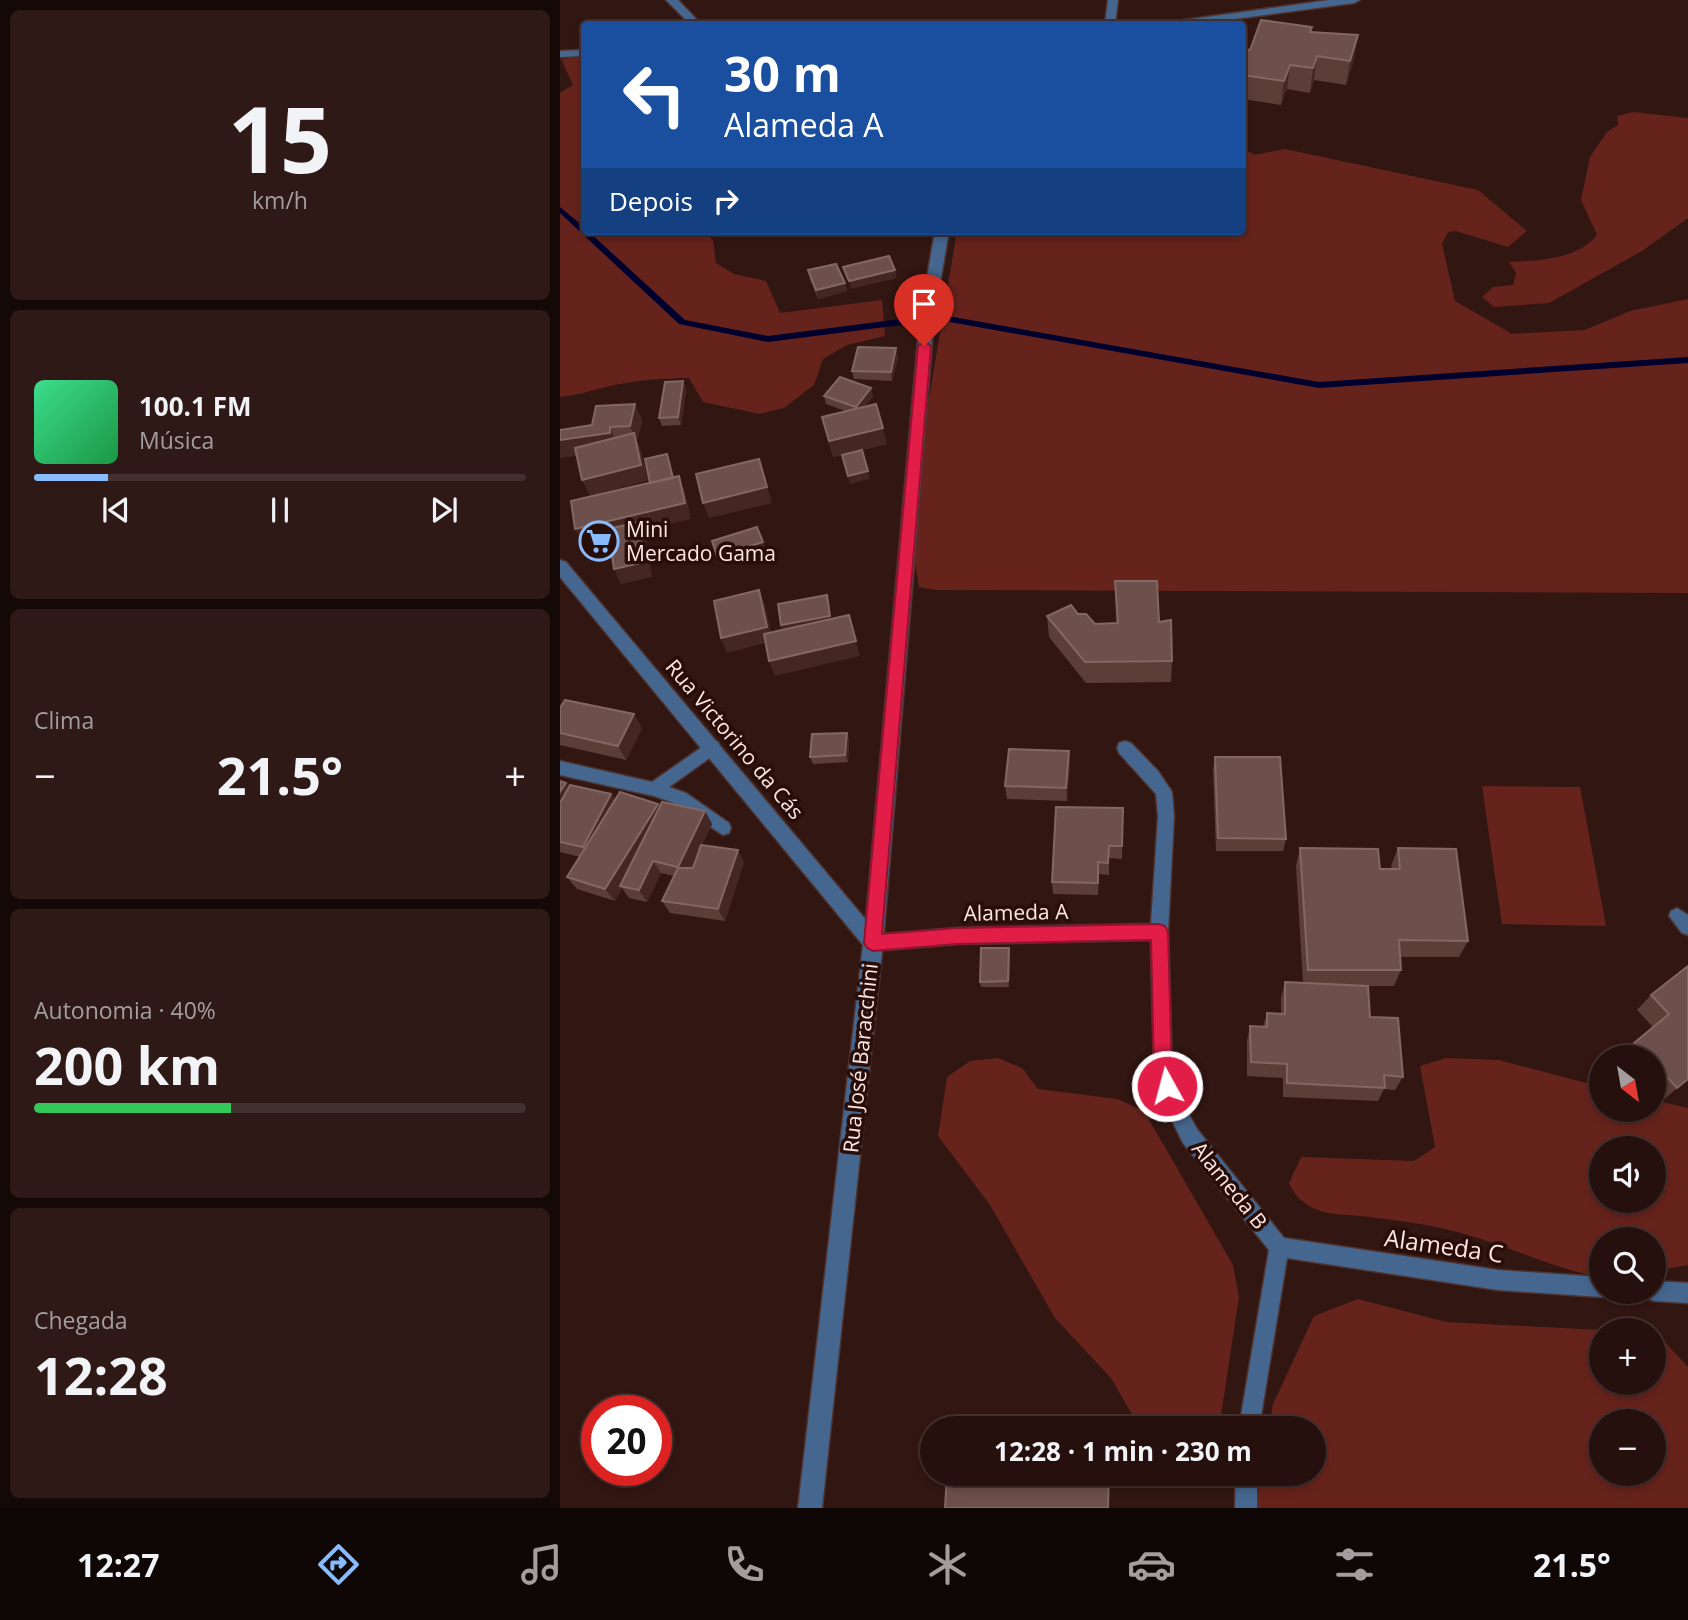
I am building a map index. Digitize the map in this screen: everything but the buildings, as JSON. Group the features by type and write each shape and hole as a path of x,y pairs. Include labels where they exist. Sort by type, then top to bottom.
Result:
{"street":[{"path":"672,0 693,21"},
{"path":"1199,21 1354,0"},
{"path":"560,54 581,53"},
{"name":"Rua José Baracchini","path":"810,1508 873,943 927,318 941,235"},
{"name":"Rua Victorino da Cás","path":"560,566 873,943"}],"lane":[{"path":"1110,21 1113,0"},
{"path":"654,789 712,747"},
{"name":"Alameda B","path":"1125,748 1164,792 1166,816 1159,932 1163,1072 1171,1100 1190,1136 1279,1247 1251,1416"},
{"path":"560,768 654,789 680,798 723,828"},
{"name":"Alameda A","path":"873,943 957,936 1159,932"},
{"name":"Alameda C","path":"1279,1247 1498,1280 1589,1286"},
{"path":"1666,1292 1688,1293"},
{"path":"1246,1508 1247,1486"}],"shaded area":[{"path":"581,56 581,235 706,235 713,240 716,263 734,274 766,281 780,313 882,300 885,336 847,345 823,359 814,385 784,408 760,414 703,402 689,378 634,382 560,397 560,93 573,85 561,59"},
{"path":"1633,112 1688,118 1688,218 1642,251 1549,303 1494,307 1482,297 1493,287 1513,285 1516,273 1509,262 1568,254 1589,243 1597,235 1581,200 1590,157 1607,132 1618,125 1617,116"},
{"path":"1285,149 1478,190 1527,231 1508,247 1456,231 1448,232 1442,244 1455,301 1512,334 1585,330 1630,311 1688,299 1688,593 936,590 919,587 913,551 921,497 920,468 956,235 1246,235 1246,150 1254,155"},
{"path":"1482,786 1580,787 1606,926 1502,924"},
{"path":"998,1058 1022,1068 1038,1089 1117,1099 1144,1111 1233,1265 1239,1297 1221,1416 1133,1416 1111,1378 1055,1318 990,1205 938,1136 947,1077 970,1061"},
{"path":"1446,1058 1499,1060 1589,1084 1589,1122 1666,1122 1666,1103 1688,1108 1688,1265 1666,1269 1666,1227 1589,1227 1589,1275 1443,1228 1328,1213 1302,1201 1289,1183 1301,1157 1414,1161 1435,1147 1420,1066"},
{"path":"1358,1299 1446,1322 1589,1329 1589,1395 1666,1395 1666,1343 1688,1367 1688,1508 1256,1508 1259,1486 1326,1486 1326,1416 1271,1416 1273,1404 1314,1316"}],"waterway":[{"path":"560,209 581,228"},
{"path":"588,235 682,322 768,339 901,322"},
{"path":"953,320 1319,385 1688,360"}],"place":[{"name":"Mini Mercado Gama","path":"599,541"}],"route":[{"path":"924,346 873,943 957,936 1159,932 1163,1072 1167,1086"}]}
